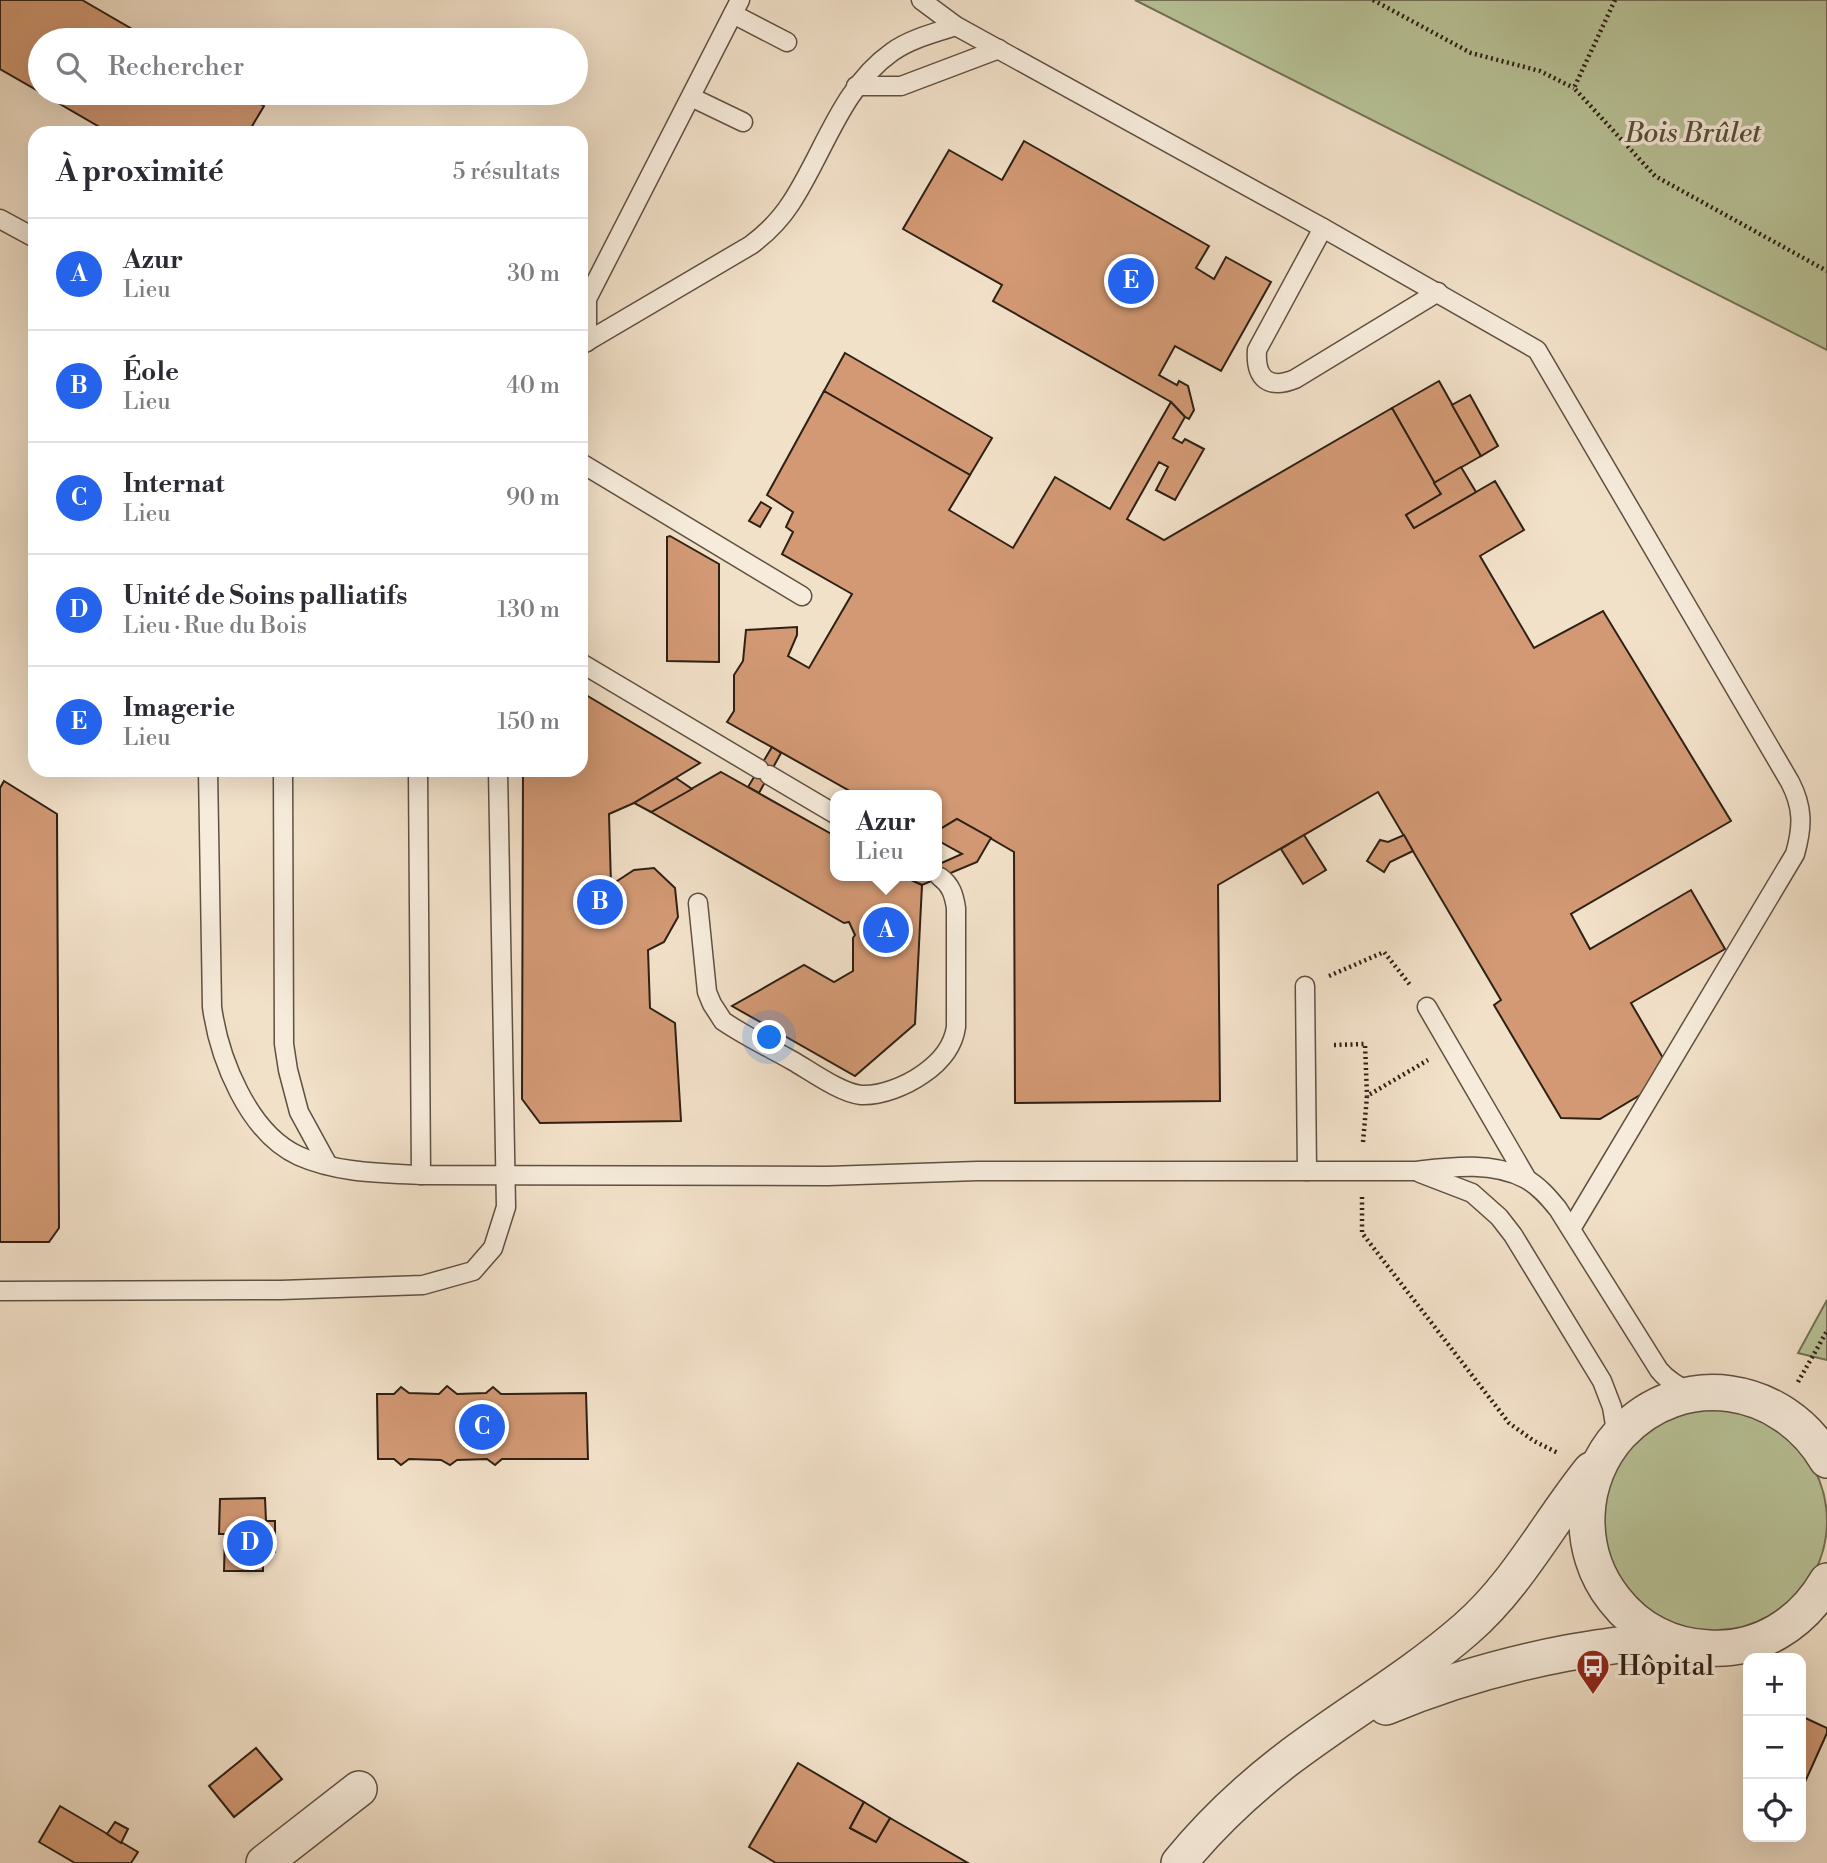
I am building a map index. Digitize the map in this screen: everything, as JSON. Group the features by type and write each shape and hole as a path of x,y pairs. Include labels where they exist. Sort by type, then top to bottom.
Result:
{"street":[{"path":"1179,1863 1238,1801 1305,1746 1415,1669 1474,1622 1505,1588 1605,1452 1633,1421 1651,1409 1672,1399 1694,1394 1726,1393 1767,1404 1817,1439"},
{"path":"1605,1452 1592,1483 1587,1506 1587,1530 1595,1565 1604,1586 1627,1614 1646,1629 1678,1643"},
{"path":"1791,1623 1814,1601 1827,1581"},
{"path":"1305,1746 1403,1700 1473,1674 1578,1651 1638,1643 1678,1643 1702,1648 1737,1647 1771,1636 1827,1605"},
{"path":"264,1863 359,1789"}],"lane":[{"path":"920,0 956,26 1438,292 1537,350 1784,771 1800,804 1801,829 1795,854 1571,1229"},
{"path":"588,297 737,7 787,42"},
{"path":"588,341 751,245 768,232 792,202 856,86 891,52 912,41 956,26"},
{"path":"856,86 901,86 999,49"},
{"path":"691,97 743,122"},
{"path":"0,219 28,235"},
{"path":"1323,228 1257,350 1256,363 1266,381 1275,383 1295,379 1438,292"},
{"path":"588,467 802,596"},
{"path":"588,667 830,811"},
{"path":"208,777 212,1007 215,1032 242,1096 266,1131 281,1145 299,1156 328,1165 381,1173 421,1175 1414,1171 1474,1167 1508,1172 1527,1179 1551,1200 1659,1370 1678,1386 1694,1394"},
{"path":"282,777 284,1044 299,1112 328,1165"},
{"path":"418,777 421,1175"},
{"path":"0,1291 281,1290 424,1285 473,1271 493,1248 506,1207 498,777"},
{"path":"698,903 707,992 723,1021 837,1086 861,1095 872,1094 918,1078 936,1064 954,1039 956,908 948,883 942,878"},
{"path":"1306,986 1307,1171"},
{"path":"1427,1007 1527,1179"},
{"path":"1414,1171 1436,1177 1472,1193 1488,1206 1513,1235 1602,1381 1612,1407 1605,1452"}],"path":[{"path":"1373,0 1471,53 1540,71 1574,88 1655,176 1827,271"},
{"path":"1574,88 1615,0"},
{"path":"1306,986 1384,952 1427,1007"},
{"path":"1306,1046 1365,1044 1367,1096 1361,1171 1362,1233 1509,1423 1534,1441 1605,1452"},
{"path":"1367,1096 1450,1047"},
{"path":"1796,1386 1827,1332"}],"green space":[{"name":"Bois Brûlet","path":"1135,0 1827,0 1827,350"},
{"path":"1827,1300 1827,1360 1798,1353"},
{"path":"1715,1409 1737,1411 1768,1422 1786,1434 1802,1450 1814,1468 1822,1488 1827,1521 1825,1543 1814,1574 1802,1592 1786,1608 1768,1620 1748,1628 1715,1633 1693,1631 1662,1620 1644,1608 1628,1592 1616,1574 1608,1554 1603,1521 1605,1499 1616,1468 1628,1450 1644,1434 1662,1422 1682,1414"}],"building":[{"path":"0,0 82,0 130,28 28,28 28,85 0,69"},
{"path":"62,105 264,106 252,126 98,126"},
{"path":"1024,141 1209,246 1196,268 1214,279 1226,257 1271,282 1221,371 1175,346 1159,375 1177,385 1179,381 1188,386 1194,410 1189,419 1171,402 993,301 1002,285 903,229 949,150 1002,180"},
{"path":"845,353 992,438 970,475 824,391"},
{"path":"1439,381 1481,456 1434,483 1392,408"},
{"path":"824,391 970,475 949,510 1013,548 1055,477 1110,509 1171,402 1185,417 1173,438 1182,443 1185,439 1204,449 1175,500 1156,490 1168,467 1159,462 1127,519 1164,540 1392,408 1441,494 1406,515 1414,528 1495,481 1524,530 1480,556 1534,648 1603,611 1731,821 1571,914 1590,949 1691,890 1725,949 1631,1003 1663,1058 1645,1092 1600,1119 1561,1118 1494,1005 1501,1000 1378,792 1218,885 1220,1101 1015,1103 1014,852 957,819 942,828 942,790 848,790 727,722 734,711 734,675 743,661 746,630 797,627 797,635 788,656 809,668 852,594 782,554 793,532 786,527 793,512 767,495"},
{"path":"1470,395 1498,446 1481,456 1452,405"},
{"path":"1461,467 1476,492 1414,528 1406,515 1441,494 1434,483"},
{"path":"761,502 771,508 760,527 749,521"},
{"path":"670,536 719,564 719,662 667,661 667,537"},
{"path":"588,696 700,763 634,803 609,814 611,885 634,870 654,868 675,888 678,917 664,942 648,950 650,1008 675,1023 681,1121 540,1123 522,1099 523,777 588,777"},
{"path":"772,747 781,753 759,793 748,787"},
{"path":"721,772 830,833 830,881 914,881 922,885 915,1024 855,1076 732,1006 804,965 834,982 853,971 855,935 849,922 844,923 651,812"},
{"path":"676,778 692,789 651,812 634,803"},
{"path":"4,781 57,814 59,1228 49,1242 0,1242 0,788"},
{"path":"957,819 991,838 977,862 942,877 942,863 962,854 942,843 942,828"},
{"path":"1304,835 1326,870 1303,884 1281,849"},
{"path":"1404,835 1413,851 1390,862 1384,872 1367,861 1380,840 1388,842"},
{"path":"914,881 932,881 922,885"},
{"path":"447,1386 457,1394 486,1393 493,1387 501,1394 586,1393 588,1459 502,1459 495,1465 487,1459 457,1460 450,1465 441,1460 409,1459 401,1465 394,1459 378,1459 377,1394 394,1394 401,1387 409,1393 439,1394"},
{"path":"265,1498 266,1521 275,1521 275,1552 263,1552 263,1571 224,1571 225,1534 219,1534 220,1499"},
{"path":"1806,1718 1827,1728 1806,1780"},
{"path":"256,1748 282,1779 234,1817 209,1786"},
{"path":"798,1763 864,1802 850,1828 876,1842 890,1818 968,1863 776,1863 749,1847"},
{"path":"864,1802 890,1818 876,1842 850,1828"},
{"path":"60,1806 138,1852 131,1863 75,1863 39,1842"},
{"path":"115,1822 128,1829 121,1843 107,1834"}],"place":[{"name":"Imagerie","path":"1131,281"},
{"name":"Éole","path":"600,902"},
{"name":"Azur","path":"886,930"},
{"name":"Internat","path":"482,1427"},
{"name":"Unité de Soins palliatifs","path":"250,1543"},
{"name":"Hôpital","path":"1593,1696"}]}
